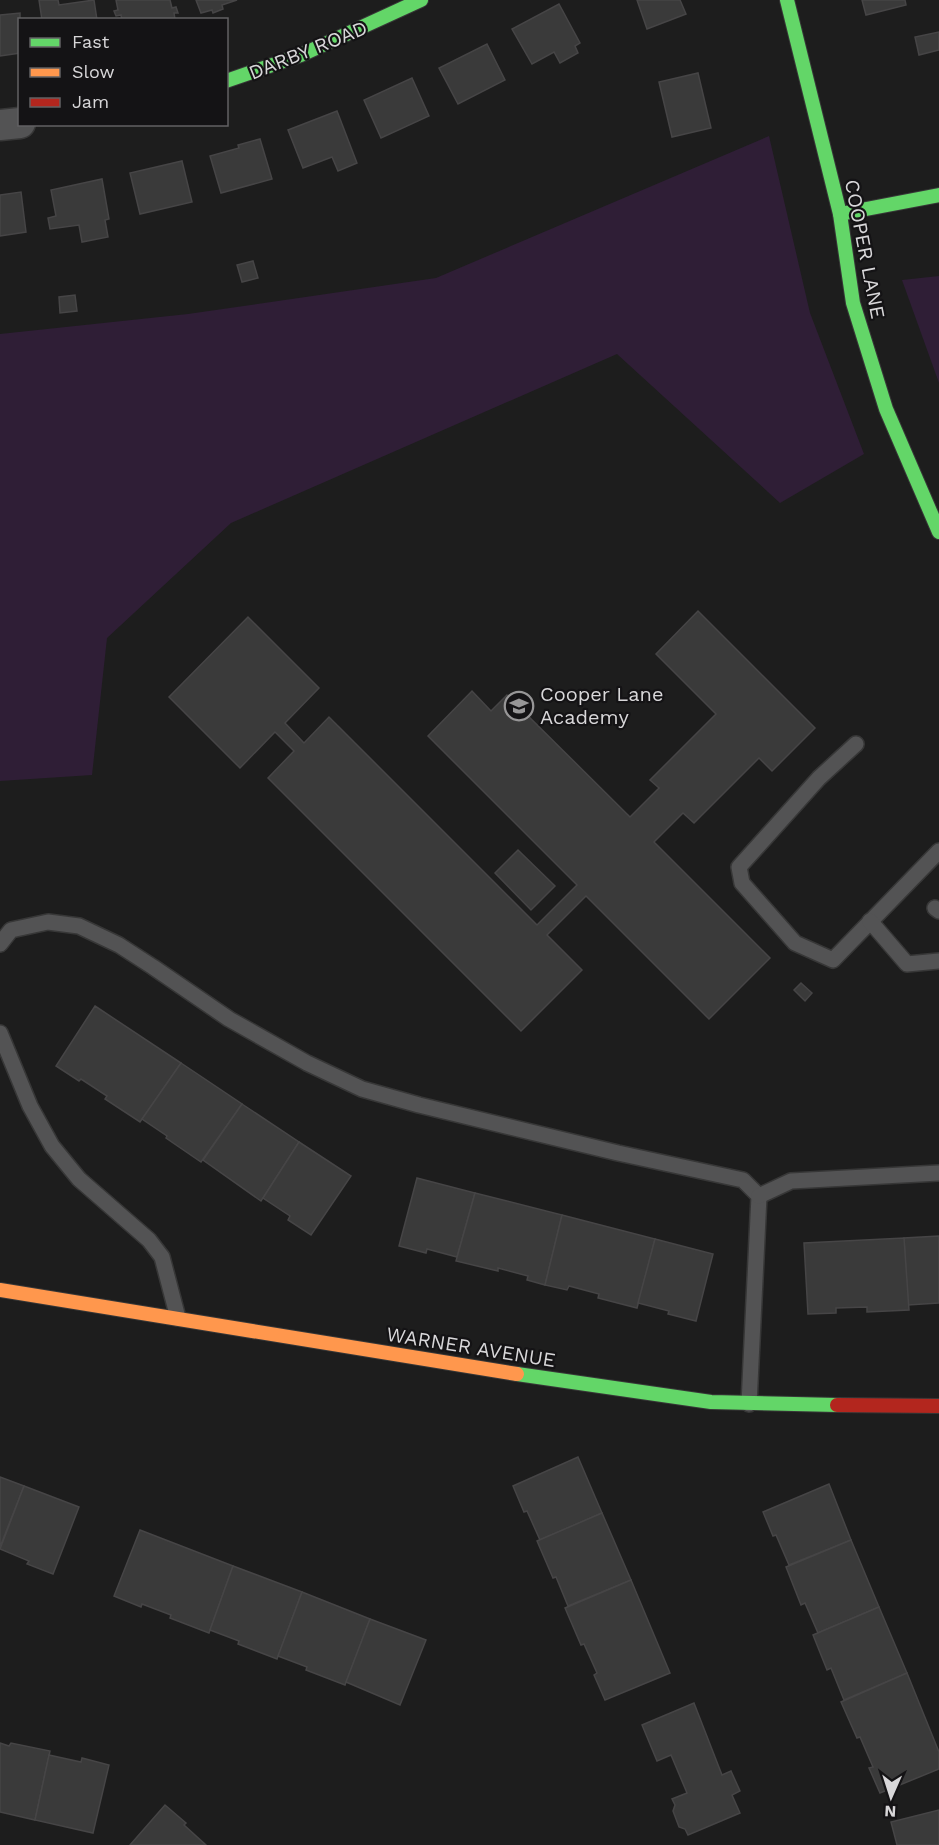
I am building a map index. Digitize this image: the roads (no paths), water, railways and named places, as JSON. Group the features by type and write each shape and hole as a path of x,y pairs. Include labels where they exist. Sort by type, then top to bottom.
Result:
{"street":[{"name":"DARBY ROAD","path":"228,80 258,72 351,34 421,0"},
{"name":"COOPER LANE","path":"787,0 840,214 853,303 886,410 939,532"},
{"path":"0,124 18,123"},
{"path":"840,214 939,195"},
{"name":"WARNER AVENUE","path":"0,1290 597,1387 711,1402 939,1406"}],"lane":[{"path":"856,744 819,778 739,867 742,883 795,943 833,960 939,851"},
{"path":"870,921 907,964 939,961"},
{"path":"0,944 10,930 48,922 79,926 119,945 145,961 229,1019 308,1063 362,1089 618,1153 743,1180 759,1196 749,1404"},
{"path":"0,1033 30,1106 52,1146 79,1179 149,1240 162,1257 178,1318"},
{"path":"759,1196 791,1181 939,1173"}],"place":[{"name":"Cooper Lane Academy","path":"519,706"}]}
